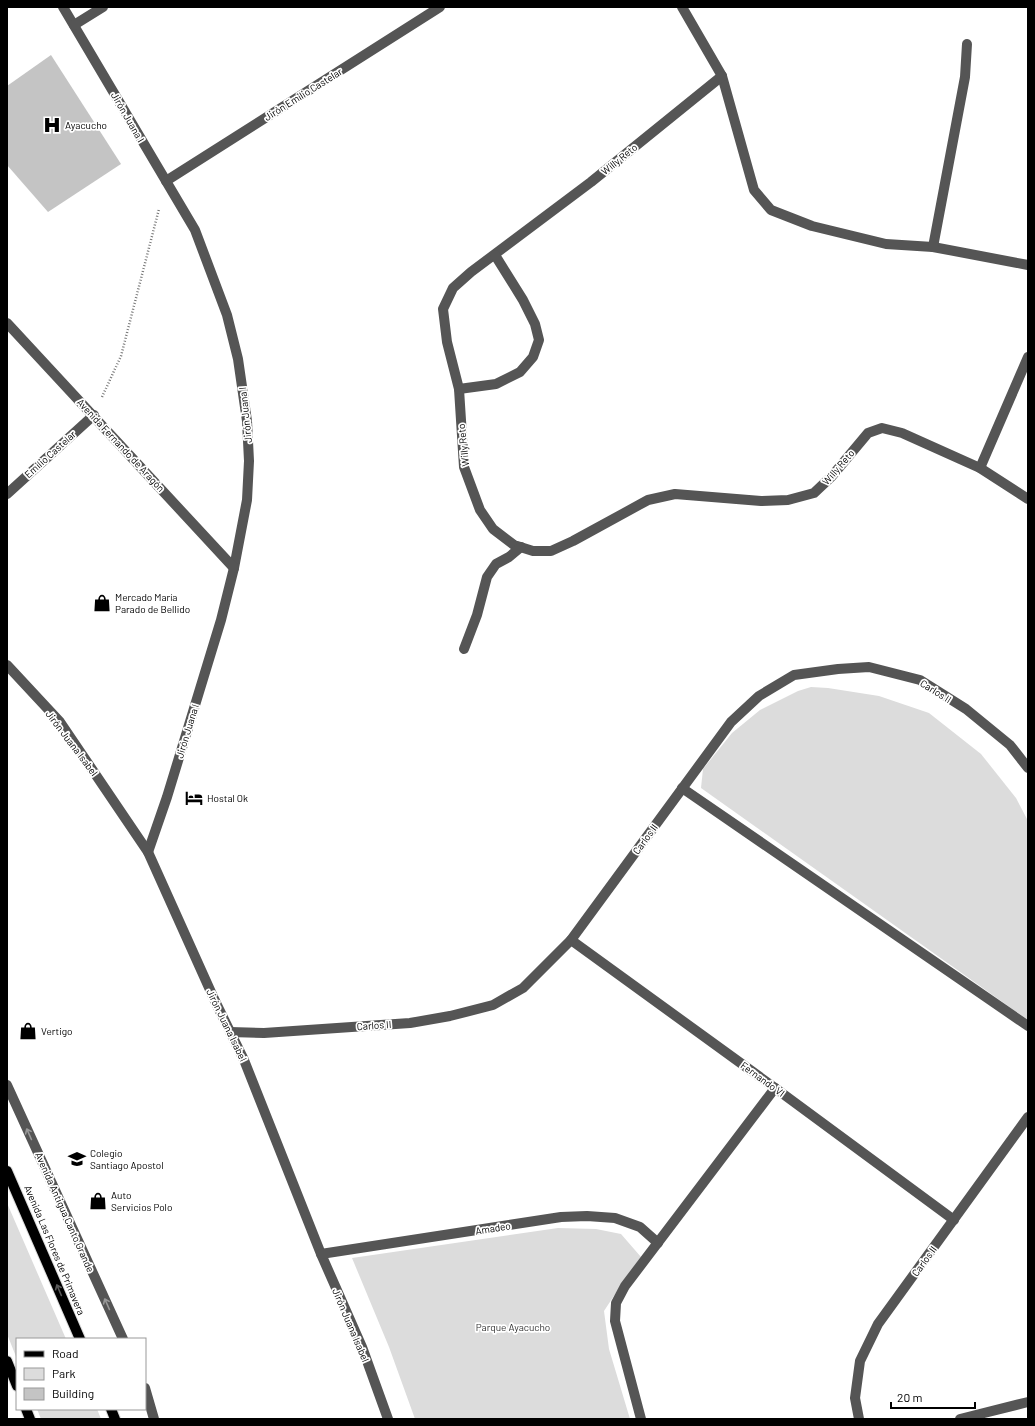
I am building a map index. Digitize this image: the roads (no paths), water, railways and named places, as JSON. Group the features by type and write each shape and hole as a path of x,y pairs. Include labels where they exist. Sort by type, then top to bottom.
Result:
{"main road":[{"name":"Avenida Las Flores de Primavera","path":"7,1170 80,1338"},
{"path":"7,1362 16,1384"},
{"path":"110,1410 115,1419"}],"street":[{"name":"Jirón Juana I","path":"63,7 194,230 208,262 227,316 238,359 247,421 249,461 247,500 234,568 219,628 167,797 148,852"},
{"path":"74,25 103,7"},
{"name":"Jirón Emilio Castelar","path":"166,181 440,7"},
{"path":"682,7 722,76 754,190 771,210 812,226 886,244 933,248 1028,265"},
{"path":"933,248 965,77 967,44"},
{"name":"Willy Reto","path":"722,76 591,182 495,255 470,272 453,288 443,309 447,342 459,389 464,467 480,510 493,529 514,545 533,552 551,551 573,541 648,500 675,494 761,501 788,500 814,493 832,476 868,433 882,428 902,433 980,468"},
{"path":"459,389 496,384 520,372 533,357 539,340 535,324 529,312 495,255"},
{"name":"Avenida Fernando de Aragón","path":"7,323 94,415 234,568"},
{"path":"1028,357 980,468 1028,499"},
{"name":"Emilio Castelar","path":"7,494 94,415"},
{"path":"464,649 477,614 487,577 496,564 509,558 521,548"},
{"name":"Jirón Juana Isabel","path":"7,665 60,722 148,852 215,1001 244,1060 321,1254 362,1347 388,1419"},
{"name":"Carlos II","path":"230,1032 264,1034 410,1023 450,1016 493,1005 523,988 570,940 731,722 759,696 794,675 838,669 869,667 920,680 966,709 1010,745 1028,768"},
{"path":"682,788 1028,1026"},
{"name":"Fernando VI","path":"570,940 954,1220"},
{"name":"Avenida Antigua Canto Grande","path":"7,1085 123,1338"},
{"path":"641,1419 615,1321 616,1303 625,1286 775,1088"},
{"name":"Carlos II","path":"859,1419 855,1398 860,1361 878,1324 1028,1117"},
{"name":"Amadeo","path":"321,1254 553,1219 587,1216 615,1218 640,1227 658,1243"},
{"path":"146,1391 154,1419"},
{"path":"960,1419 1028,1402"}],"place":[{"name":"Ayacucho","path":"52,125"},
{"name":"Mercado María Parado de Bellido","path":"102,603"},
{"name":"Hostal Ok","path":"194,798"},
{"name":"Vertigo","path":"28,1031"},
{"name":"Colegio Santiago Apostol","path":"77,1159"},
{"name":"Auto Servicios Polo","path":"98,1201"}],"park label":[{"name":"Parque Ayacucho","path":"513,1327"}]}
